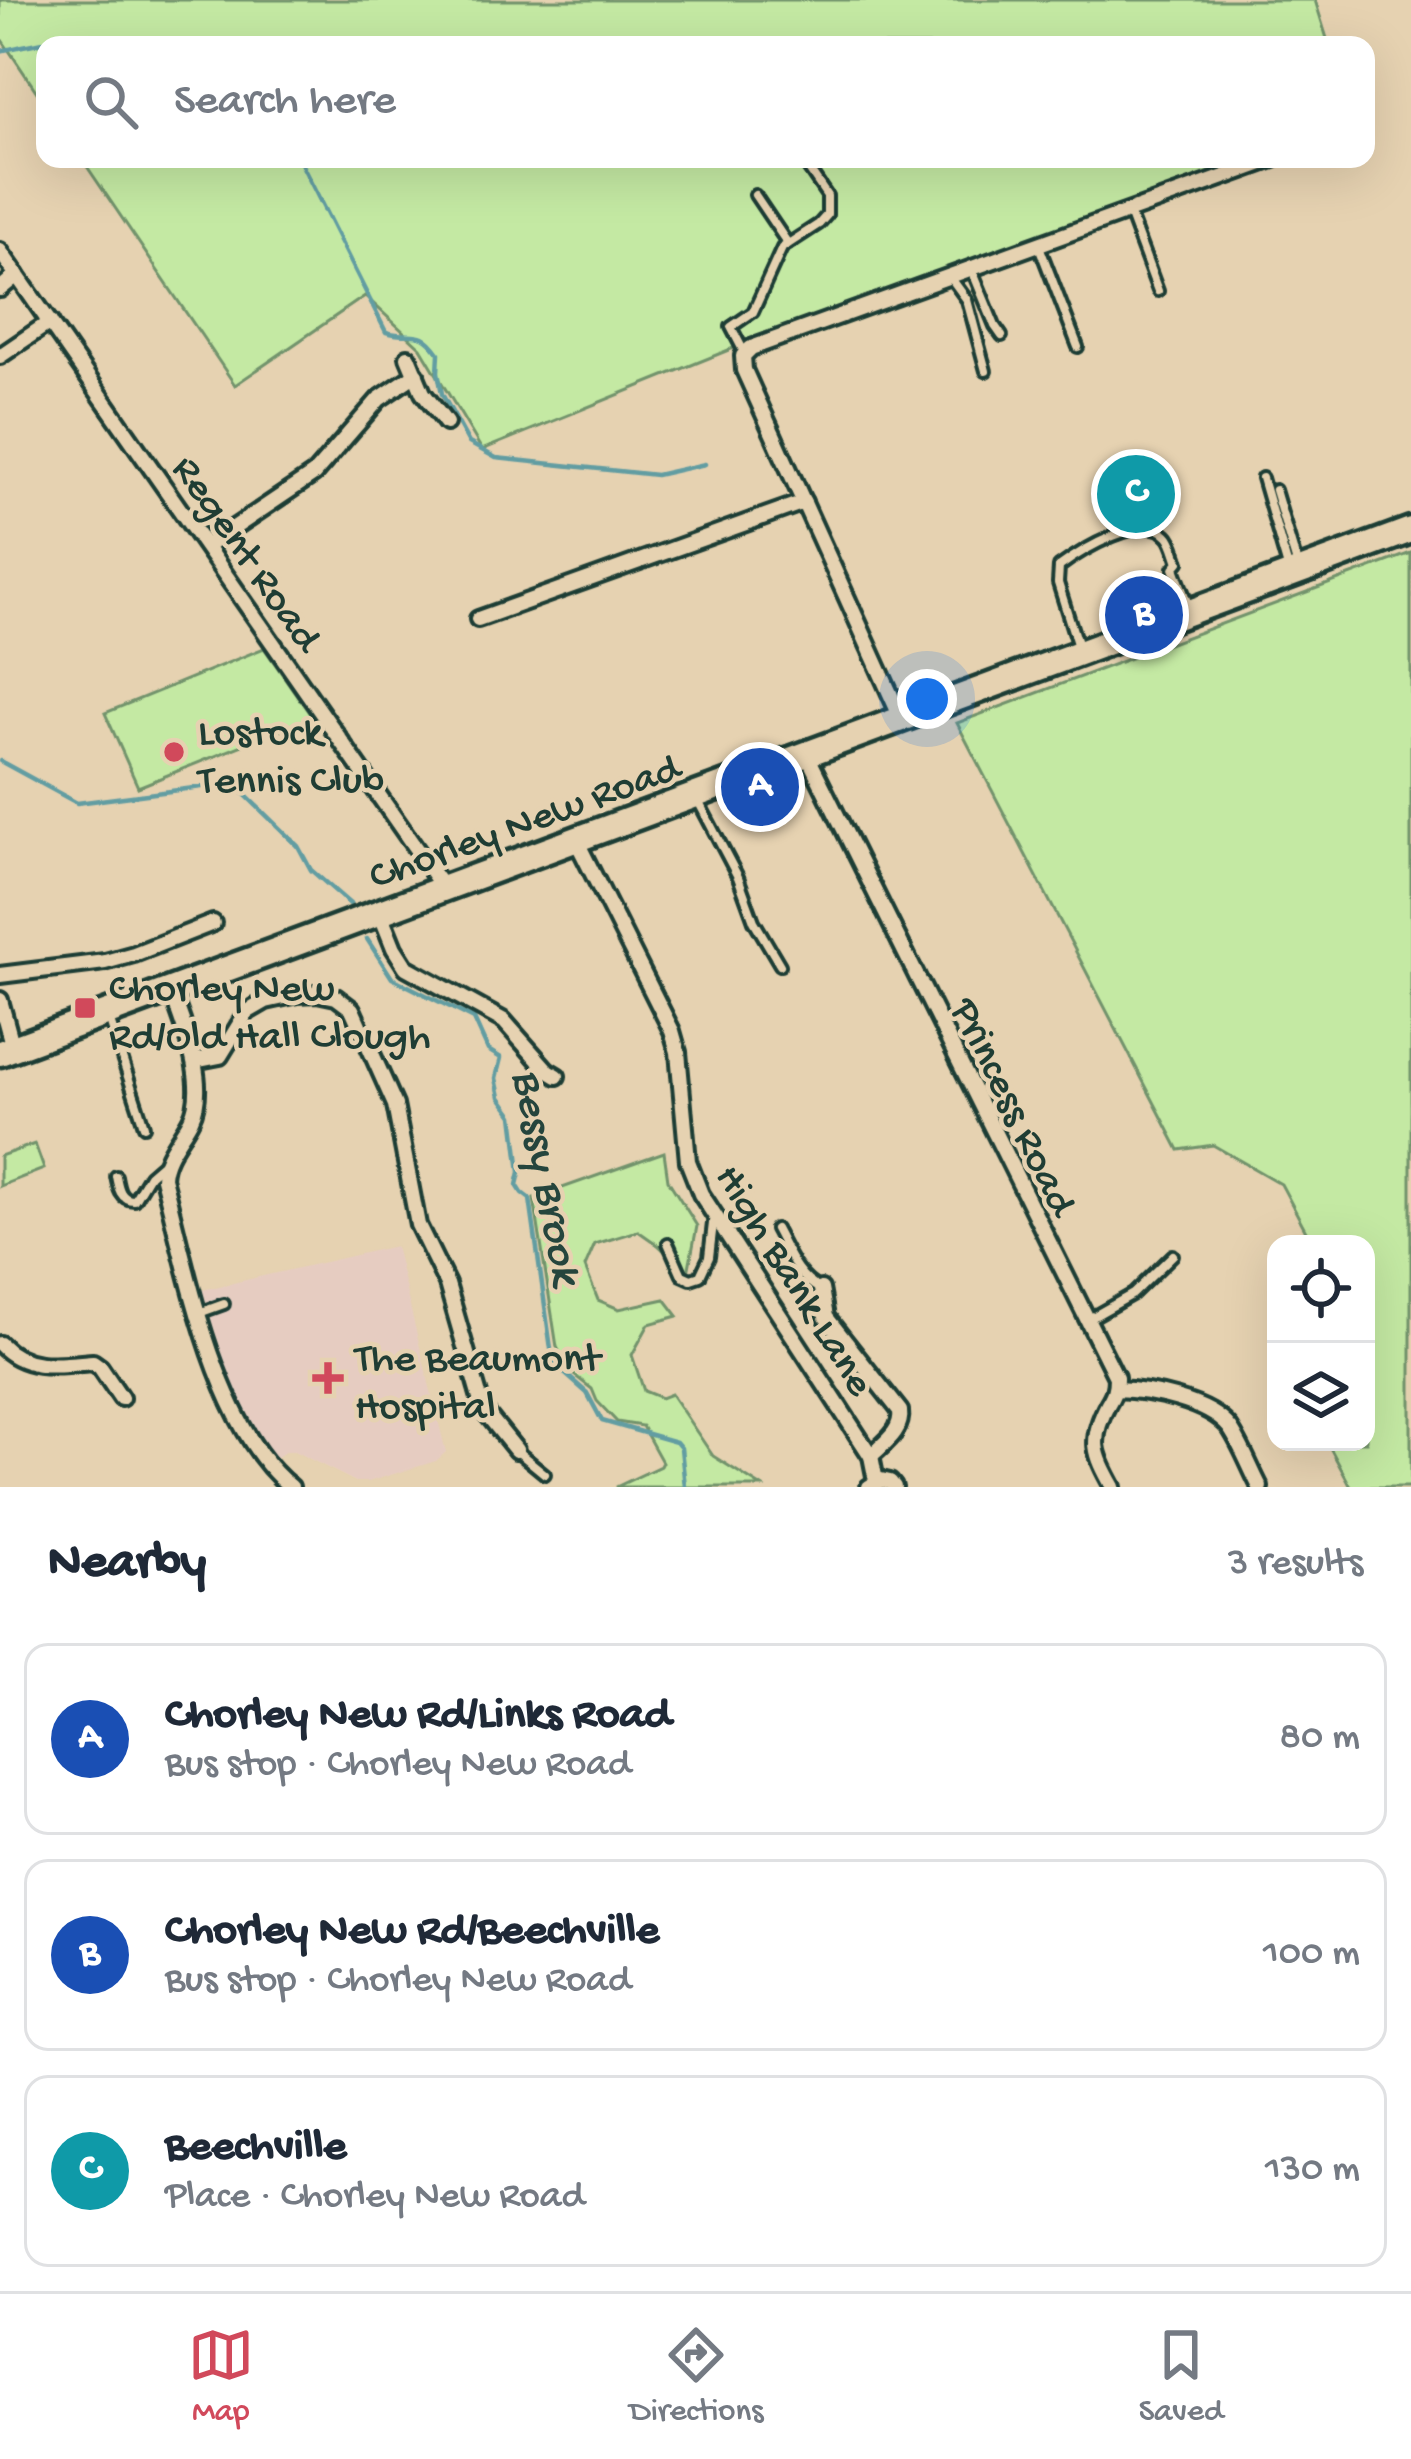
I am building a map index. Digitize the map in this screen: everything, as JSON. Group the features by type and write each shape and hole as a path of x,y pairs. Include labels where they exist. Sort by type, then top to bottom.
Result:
{"highway":[{"name":"Chorley New Road","path":"7,1050 1411,530"}],"street":[{"path":"902,720 744,370 744,354 751,347 1250,168"},
{"name":"Regent Road","path":"0,251 444,889"},
{"path":"0,289 17,275"},
{"path":"0,356 50,322"},
{"path":"408,357 423,393 446,424"},
{"path":"207,546 304,480 379,399 416,374"},
{"path":"311,446 326,459"},
{"path":"478,620 804,502"},
{"name":"Princess Road","path":"807,755 1116,1377 1116,1389"},
{"name":"High Bank Lane","path":"576,840 672,1031 688,1161 701,1194 871,1456 873,1484 886,1480 894,1487"},
{"path":"380,913 406,967 504,1021 547,1070 560,1077"},
{"path":"0,975 105,962 134,954 201,922"},
{"path":"171,990 194,1061 195,1111 165,1162 163,1178 230,1407 256,1450 291,1487"},
{"path":"194,1061 220,1056 240,1020 266,1001 317,993 336,997 352,1009 395,1105 411,1201 447,1284 483,1409 516,1450"},
{"path":"0,1000 7,1050"},
{"path":"821,1289 826,1317 901,1411 901,1423 871,1456"},
{"path":"0,1344 8,1353 36,1364 96,1363 121,1398"},
{"path":"1113,1487 1094,1443 1116,1389 1138,1390 1209,1410 1231,1430 1260,1487"}],"lane":[{"path":"744,354 731,327 753,312 778,252 827,214 827,196 808,168"},
{"path":"755,195 788,244"},
{"path":"1129,213 1158,291"},
{"path":"1039,244 1078,347"},
{"path":"971,268 1002,336"},
{"path":"950,276 967,300 986,371"},
{"path":"1262,478 1295,573"},
{"path":"1275,490 1295,573"},
{"path":"1080,652 1058,583 1059,567 1077,553 1129,530 1160,530 1168,535 1179,562 1174,568 1191,611"},
{"path":"695,796 780,965"},
{"path":"108,1013 144,1126"},
{"path":"116,1176 122,1195 134,1200 149,1175 165,1162"},
{"path":"668,1243 682,1275 700,1276 709,1257 714,1213"},
{"path":"775,1229 807,1283 821,1289"},
{"path":"1087,1320 1133,1294 1173,1255"},
{"path":"199,1312 224,1304"},
{"path":"516,1450 545,1474"}],"shaded area":[{"name":"The Beaumont Hospital","path":"395,1246 446,1452 436,1461 368,1482 356,1482 294,1451 273,1460 234,1393 202,1290"}],"green space":[{"path":"0,0 1315,0 1326,36 36,36 36,91 0,37"},
{"path":"88,168 1227,168 736,347 482,450 421,348 365,296 235,385"},
{"path":"1411,553 1411,1487 1351,1487 1332,1451 1375,1451 1375,1235 1308,1235 1281,1184 1213,1145 1179,1150 957,723"},
{"name":"Lostock Tennis Club","path":"264,648 312,717 138,787 105,713"},
{"path":"35,1144 44,1169 0,1186 0,1156"},
{"path":"664,1152 668,1180 697,1226 688,1273 638,1231 595,1244 585,1267 598,1300 619,1309 665,1299 678,1316 649,1324 632,1355 644,1391 661,1398 671,1394 713,1456 762,1487 616,1487 662,1462 642,1426 617,1422 592,1389 569,1371 557,1347 534,1198"}],"waterway":[{"path":"0,51 36,44"},
{"path":"304,168 386,332 421,336 439,353 442,394 469,443 496,458 656,475 705,464"},
{"name":"Bessy Brook","path":"0,761 77,803 233,783 298,846 311,870 350,904"},
{"name":"Bessy Brook","path":"367,939 392,978 474,1019 488,1050 501,1058 496,1078 500,1097 513,1115 520,1172 517,1185 530,1199 553,1363 587,1393 602,1421 676,1442 681,1448 685,1487"}],"place":[{"name":"Beechville","path":"1136,494"},
{"name":"Chorley New Rd/Beechville","path":"1144,615"},
{"name":"Lostock Tennis Club","path":"174,752"},
{"name":"Chorley New Rd/Links Road","path":"760,787"},
{"name":"Chorley New Rd/Old Hall Clough","path":"85,1008"},
{"name":"The Beaumont Hospital","path":"328,1378"}]}
